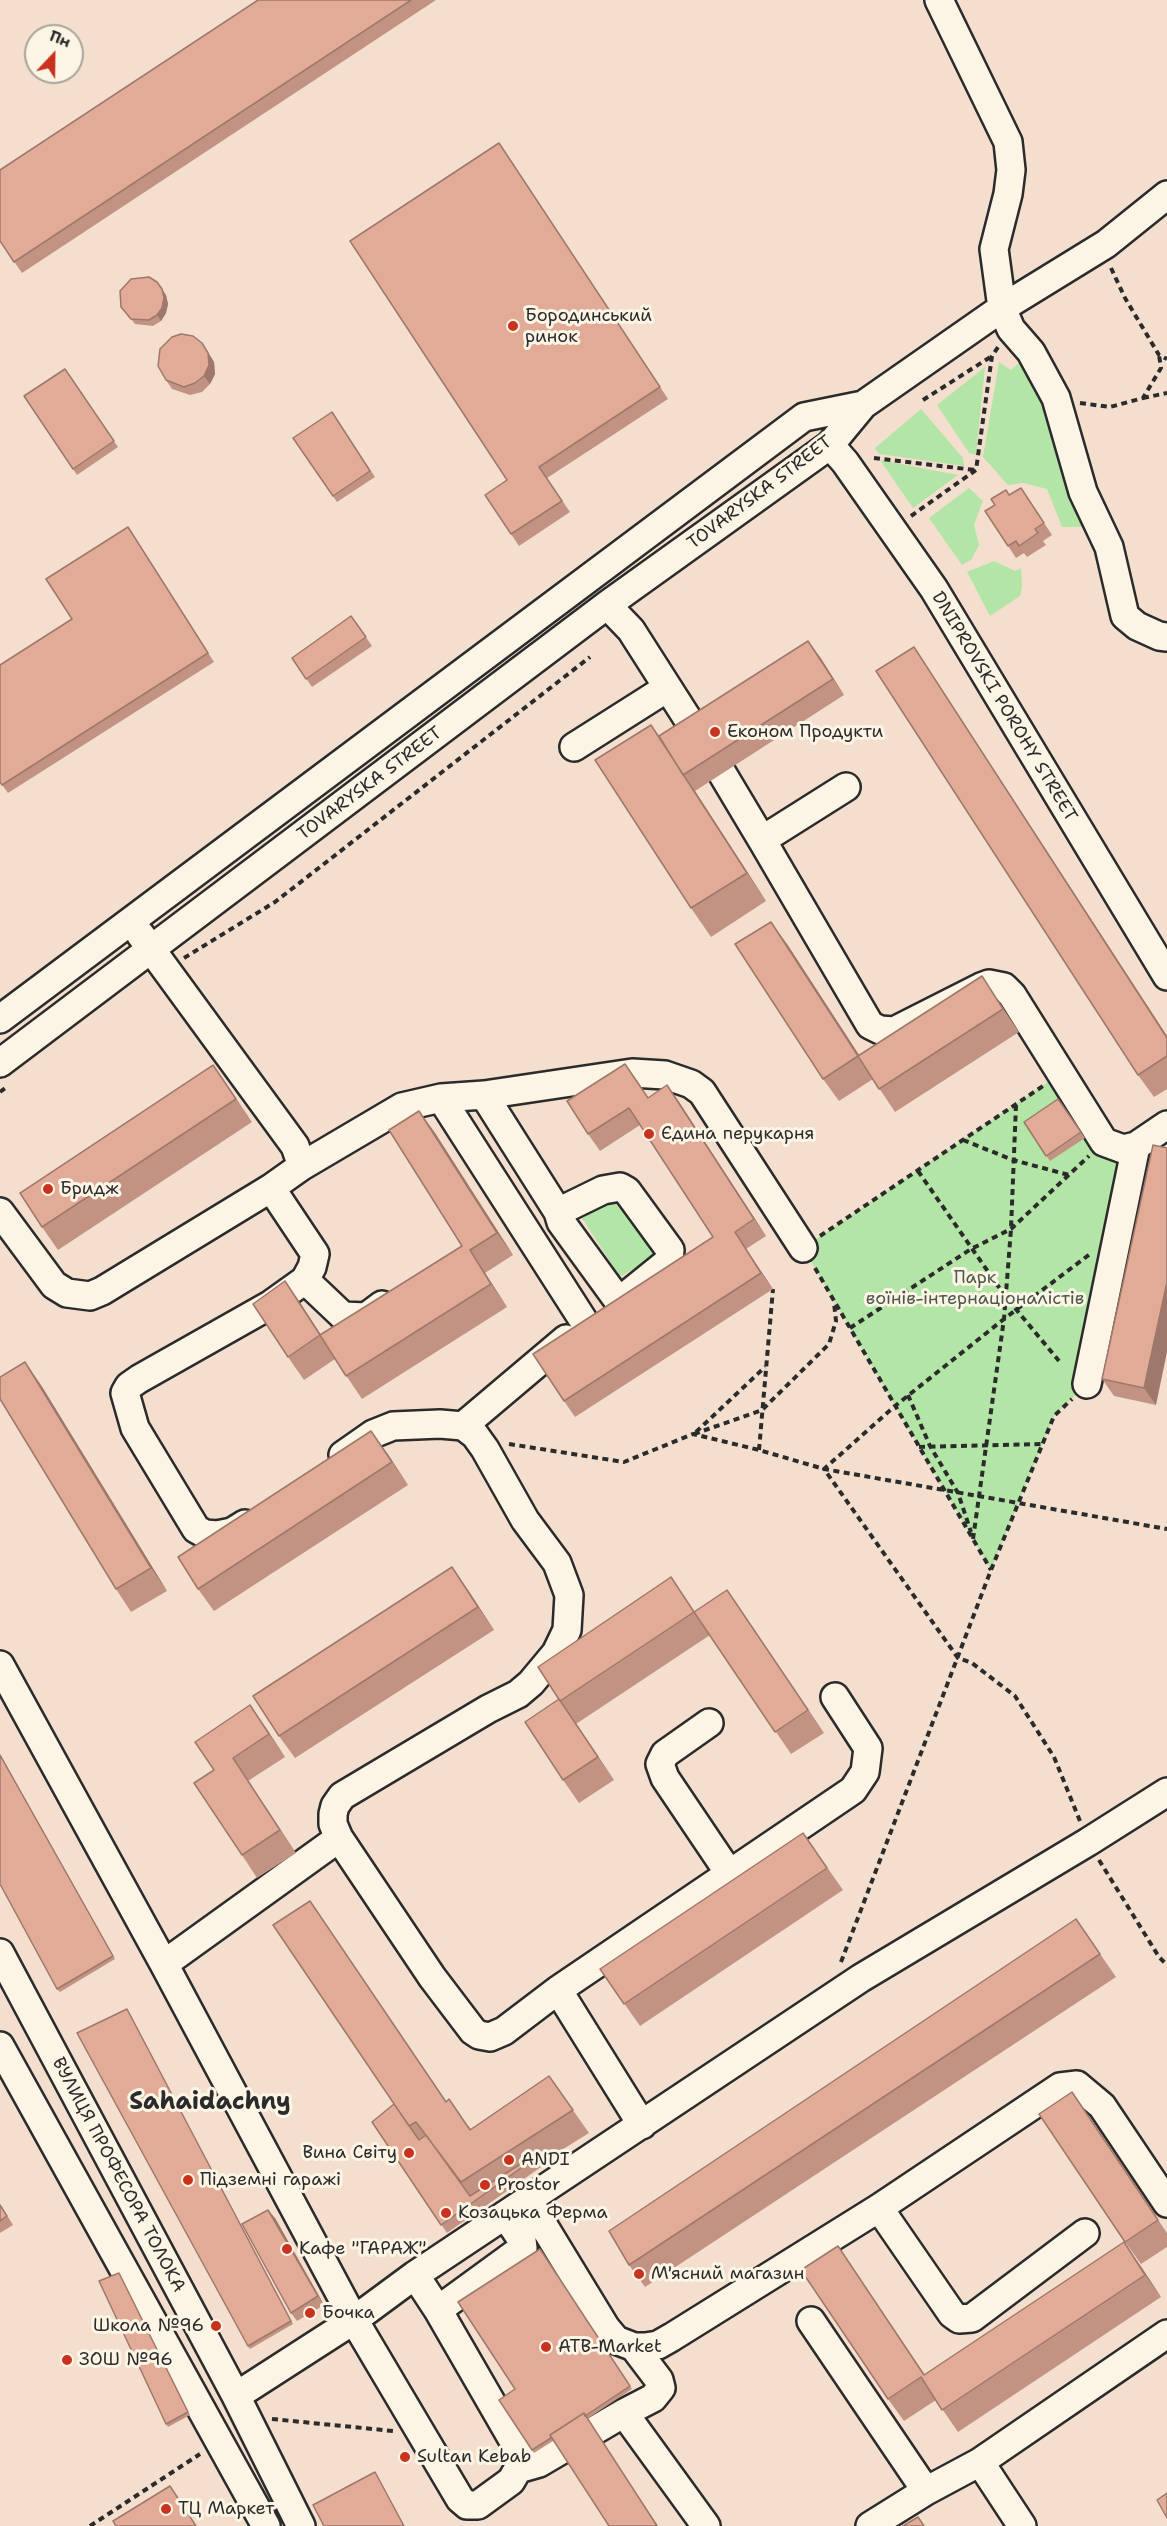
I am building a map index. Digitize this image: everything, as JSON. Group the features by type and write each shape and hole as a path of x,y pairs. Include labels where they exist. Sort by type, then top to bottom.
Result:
{"street":[{"path":"939,0 1008,142 1011,171 1008,194 994,249 1006,319 1031,352 1056,398 1083,492 1109,547 1116,571 1121,608 1125,616 1137,626 1166,637"},
{"path":"863,405 1006,319 1167,195"},
{"name":"TOVARYSKA STREET","path":"5,1074 158,959 607,605 830,445 863,405"},
{"name":"TOVARYSKA STREET","path":"0,1019 804,417 863,405"},
{"name":"DNIPROVSKI POROHY STREET","path":"830,445 934,589 1167,976"},
{"path":"607,605 631,630 698,735"},
{"path":"574,747 667,688"},
{"path":"722,773 870,1025 894,1031 981,987 997,984 1012,995 1104,1142 1124,1149 1136,1146 1167,1125"},
{"path":"762,840 846,787"},
{"path":"130,921 296,1146 302,1166"},
{"path":"0,1212 54,1285 68,1293 90,1296 102,1291 302,1166 402,1107 441,1098 484,1095 632,1073 665,1075 691,1084 702,1092 803,1248"},
{"path":"484,1095 558,1212 561,1222 617,1299"},
{"path":"441,1098 585,1323"},
{"path":"1087,1384 1136,1146"},
{"path":"470,1433 585,1323 617,1299 622,1299 669,1261 670,1250 627,1191 620,1187 603,1190 558,1212"},
{"path":"261,1513 232,1532 205,1534 196,1529 135,1428 125,1393 129,1386 139,1379 270,1305 305,1280 312,1267 315,1254 270,1188"},
{"path":"305,1280 343,1316 355,1318 366,1317 405,1288"},
{"path":"326,1467 373,1434 393,1426 440,1424 470,1433 525,1520 557,1563 569,1595 567,1630 543,1670 518,1694 488,1709 342,1796 333,1814 333,1824 339,1838 432,1977 479,2036 490,2037 504,2031 558,1990 853,1790 865,1773 868,1748 835,1697"},
{"path":"0,1665 164,1964 354,2320 460,2499 467,2505 471,2516"},
{"path":"709,1723 665,1754 660,1764 665,1778 729,1873"},
{"path":"236,2396 354,2320 415,2275 861,1978 1167,1792"},
{"path":"164,1964 339,1838"},
{"name":"ВУЛИЦЯ ПРОФЕСОРА ТОЛОКА","path":"0,1953 236,2396 301,2526"},
{"path":"558,1990 642,2125"},
{"path":"0,2046 266,2526"},
{"path":"528,2200 606,2328 616,2340 634,2347 658,2344 879,2208 1040,2098 1060,2087 1077,2085 1102,2106 1167,2203"},
{"path":"879,2208 952,2314 959,2319 972,2318 1085,2234"},
{"path":"438,2310 523,2248 522,2240 505,2215"},
{"path":"415,2275 438,2310 519,2454 518,2469 512,2481 478,2505 471,2516"},
{"path":"811,2321 926,2491"},
{"path":"870,2526 926,2491 980,2462 1167,2334"},
{"path":"518,2469 539,2463 653,2398 661,2388 659,2380 634,2347"},
{"path":"624,2413 706,2526"},
{"path":"980,2462 1022,2526"}],"path":[{"path":"1106,244 1112,270 1159,355 1161,368 1143,398"},
{"path":"891,528 976,470 992,356 1006,319"},
{"path":"1159,355 1167,359"},
{"path":"923,400 992,356"},
{"path":"1056,398 1110,407 1167,393"},
{"path":"874,458 976,470"},
{"path":"158,959 275,902 590,657"},
{"path":"991,1570 803,1248 1061,1073"},
{"path":"0,1092 5,1074"},
{"path":"973,1539 1004,1319 1011,1229 1016,1104"},
{"path":"962,1140 1013,1160 1069,1175"},
{"path":"850,1328 971,1249 1011,1229 1104,1142"},
{"path":"918,1170 1005,1296 1059,1361"},
{"path":"824,1469 908,1395 1118,1233"},
{"path":"759,1450 773,1289"},
{"path":"470,1433 624,1462 693,1434 762,1410 829,1344 836,1322 833,1299"},
{"path":"693,1434 766,1366"},
{"path":"839,1968 991,1570 1054,1416 1087,1384"},
{"path":"908,1395 930,1446 958,1493 973,1539"},
{"path":"693,1434 824,1469 1167,1529"},
{"path":"919,1447 1043,1444"},
{"path":"824,1469 958,1658 972,1663 1015,1696 1054,1757 1088,1842 1159,1957 1167,1965"},
{"path":"1161,1960 1167,1955"},
{"path":"261,2418 398,2431"},
{"path":"90,2526 204,2451"}],"green space":[{"path":"1024,358 1064,413 1085,527 1062,527 1047,489 1023,483 1008,485 983,457 999,362 1011,370"},
{"path":"985,367 976,455 969,453 937,405"},
{"path":"921,409 963,458 964,466 879,454 875,448"},
{"path":"880,460 958,475 913,508"},
{"path":"969,488 983,501 974,525 979,545 971,560 962,565 929,518"},
{"path":"994,561 1015,571 1021,568 1022,587 1020,596 990,616 967,572"},
{"name":"Парк воїнів-інтернаціоналістів","path":"1061,1073 1123,1149 1087,1384 1054,1416 991,1570 803,1248"},
{"path":"617,1201 658,1254 620,1277 580,1215"}],"building":[{"path":"258,0 411,0 14,262 0,241 0,170"},
{"name":"Бородинський ринок","path":"499,143 660,387 539,467 562,501 511,534 485,495 507,480 350,241"},
{"path":"149,277 162,289 164,298 162,308 149,320 131,319 121,307 120,291 131,279"},
{"path":"181,334 193,336 202,343 208,353 209,365 204,376 184,387 166,380 158,366 160,349 172,337"},
{"path":"65,369 114,441 73,469 24,396"},
{"path":"332,412 370,471 333,496 293,438"},
{"path":"1021,488 1044,523 1035,529 1038,533 1019,546 1016,541 1008,546 985,511 995,505 991,499 1006,490 1009,495"},
{"path":"128,527 208,653 2,785 0,782 0,665 72,619 46,579"},
{"path":"351,616 366,637 306,679 292,658"},
{"path":"808,641 833,679 683,775 659,736"},
{"path":"914,647 1167,1038 1167,1056 1138,1075 876,671"},
{"path":"651,725 747,873 691,908 595,760"},
{"path":"771,922 858,1056 823,1079 735,944"},
{"path":"982,976 1003,1009 879,1089 858,1056"},
{"path":"625,1064 648,1098 667,1085 754,1219 735,1232 761,1273 564,1401 533,1354 713,1237 629,1108 588,1134 567,1101"},
{"path":"213,1065 236,1099 42,1227 20,1193"},
{"path":"1058,1099 1081,1132 1046,1156 1024,1122"},
{"path":"419,1111 497,1233 470,1250 491,1284 346,1376 320,1335 462,1246 389,1130"},
{"path":"1153,1145 1167,1148 1167,1282 1144,1388 1102,1379"},
{"path":"285,1281 320,1335 288,1357 253,1304"},
{"path":"25,1362 151,1568 116,1589 0,1399 0,1377"},
{"path":"371,1431 392,1462 198,1589 178,1557"},
{"path":"452,1567 478,1607 279,1736 253,1696"},
{"path":"671,1577 694,1612 560,1701 538,1667"},
{"path":"727,1590 808,1710 775,1732 694,1612"},
{"path":"559,1699 598,1757 563,1780 525,1722"},
{"path":"250,1705 269,1734 233,1758 280,1830 242,1855 194,1783 214,1770 195,1742"},
{"path":"0,1755 113,1956 57,1989 0,1884"},
{"path":"803,1833 827,1868 624,2004 600,1969"},
{"path":"310,1901 446,2102 449,2099 470,2130 549,2076 573,2110 461,2182 416,2122 409,2126 273,1925"},
{"path":"1076,1919 1100,1954 629,2265 609,2231"},
{"name":"Підземні гаражі","path":"127,2009 291,2321 248,2346 77,2033"},
{"path":"1072,2092 1158,2220 1125,2242 1039,2114"},
{"path":"394,2104 419,2140 426,2135 470,2196 533,2156 535,2158 441,2225 372,2122"},
{"path":"0,2205 7,2216 0,2221"},
{"path":"268,2210 318,2296 291,2313 242,2224"},
{"path":"1124,2242 1145,2275 942,2410 921,2377 888,2399 801,2270 838,2246 924,2375"},
{"name":"ATB-Market","path":"540,2249 630,2386 585,2416 584,2413 550,2435 551,2438 532,2450 499,2400 515,2389 458,2302"},
{"path":"119,2273 188,2412 166,2424 99,2281"},
{"path":"584,2413 657,2526 609,2526 550,2435"},
{"path":"375,2472 404,2526 324,2526 313,2505"},
{"name":"ТЦ Маркет","path":"170,2486 196,2526 116,2526 113,2521"},
{"path":"1167,2493 1167,2518 1157,2500"},
{"path":"918,2517 924,2526 903,2526"}],"place":[{"name":"Бородинський ринок","path":"513,326"},
{"name":"Економ Продукти","path":"715,732"},
{"name":"Єдина перукарня","path":"649,1134"},
{"name":"Бридж","path":"48,1189"},
{"name":"Вина Світу","path":"409,2153"},
{"name":"ANDI","path":"509,2160"},
{"name":"Підземні гаражі","path":"188,2180"},
{"name":"Prostor","path":"485,2185"},
{"name":"Козацька Ферма","path":"446,2213"},
{"name":"Кафе \"ГАРАЖ\"","path":"287,2249"},
{"name":"М'ясний магазин","path":"639,2274"},
{"name":"Бочка","path":"310,2313"},
{"name":"Школа №96","path":"216,2326"},
{"name":"ATB-Market","path":"546,2347"},
{"name":"ЗОШ №96","path":"67,2360"},
{"name":"Sultan Kebab","path":"405,2457"},
{"name":"ТЦ Маркет","path":"166,2509"}],"district":[{"name":"Sahaidachny","path":"210,2103"}]}
